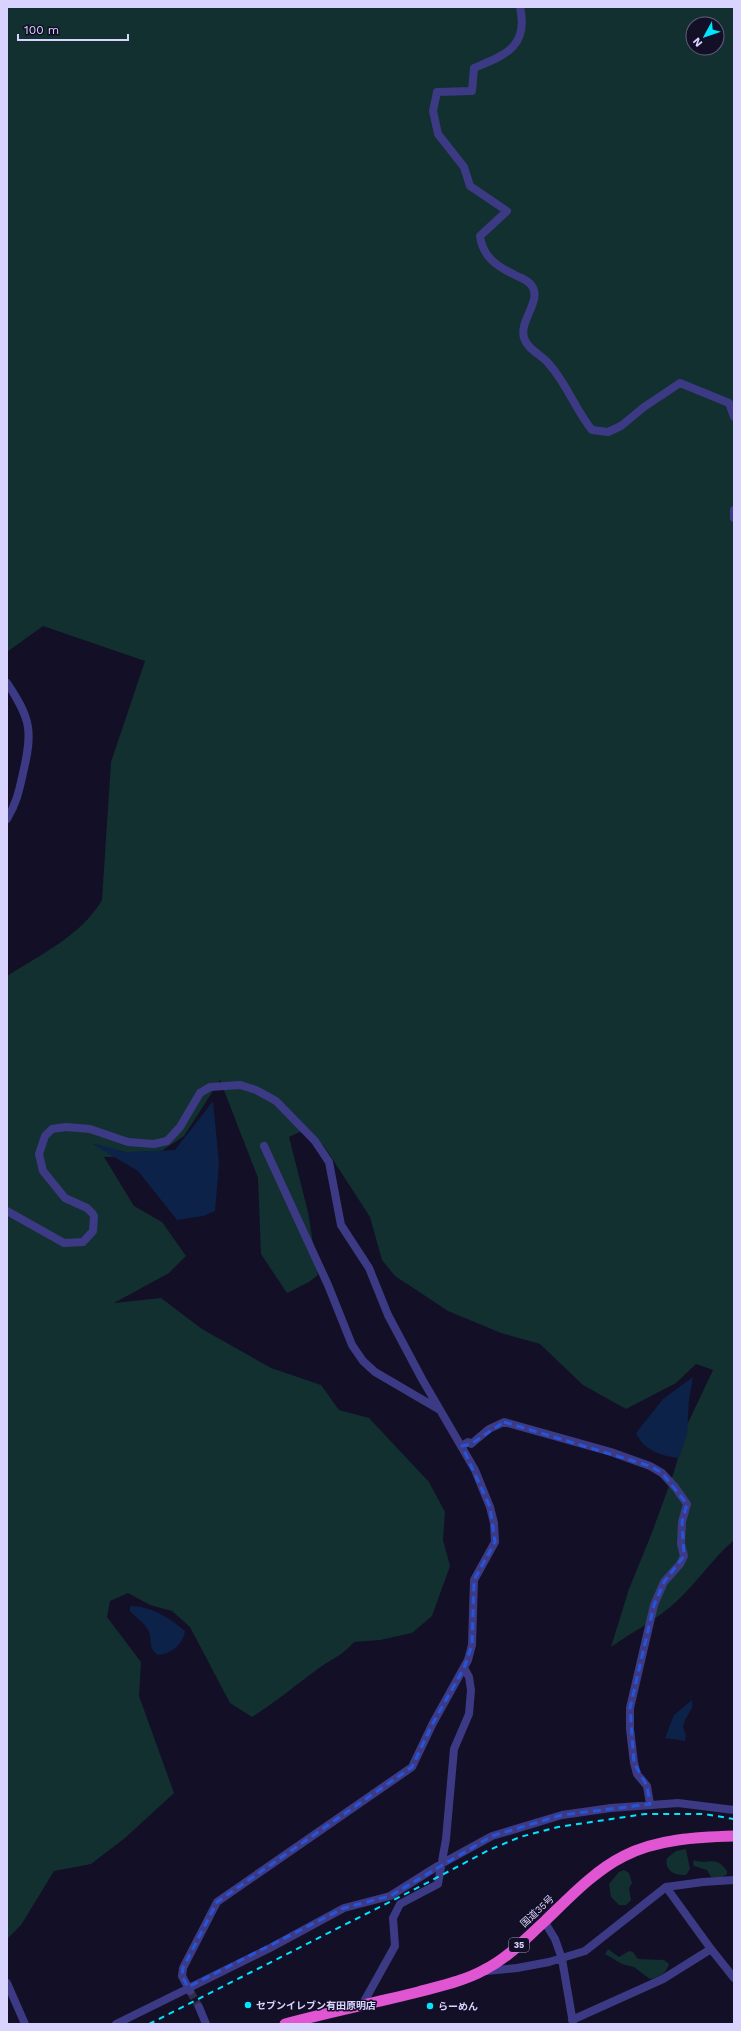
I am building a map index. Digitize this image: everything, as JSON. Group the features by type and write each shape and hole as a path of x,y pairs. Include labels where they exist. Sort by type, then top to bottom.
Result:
{"highway":[{"name":"国道35号","path":"285,2024 450,1984 483,1971 511,1952 581,1888 610,1864 626,1855 670,1842 705,1837 734,1836"}],"street":[{"path":"520,7 522,24 517,44 502,56 474,68 472,91 437,92 433,111 434,123 438,134 464,166 470,186 507,211 480,236 482,247 492,262 503,270 528,281 534,291 534,300 524,324 525,340 560,376 582,418 592,430 608,432 621,426 680,383 729,403 734,417"},
{"path":"734,510 734,518"},
{"path":"7,683 27,718 30,736 17,802 7,819"},
{"path":"7,1211 64,1243 84,1242 93,1232 94,1216 87,1208 65,1198 43,1171 40,1154 42,1141 48,1133 58,1127 90,1129 128,1142 154,1144 166,1141 180,1128 200,1093 210,1087 240,1085 256,1090 276,1101 315,1141 329,1162 341,1225 369,1268 388,1315 422,1379 475,1470 490,1507 495,1542 474,1580 472,1645 464,1668 432,1723 412,1767 217,1902 183,1968 182,1976 189,1989"},
{"path":"264,1146 328,1285 352,1345 363,1361 375,1372 441,1410"},
{"path":"462,1446 468,1442 471,1444 489,1429 504,1422 611,1452 650,1466 662,1473 675,1487 686,1504 682,1522 681,1544 684,1556 680,1564 664,1582 654,1605 630,1708 630,1729 634,1763 637,1774 647,1786 650,1804"},
{"path":"361,2006 395,1946 393,1918 400,1904 438,1884 446,1840 454,1749 469,1714 471,1690 469,1677 464,1668"},
{"path":"116,2024 270,1948 344,1908 390,1896 441,1864 492,1836 562,1815 650,1804 678,1803 734,1810"},
{"path":"483,1971 516,1968 562,1959 585,1951 666,1887 734,1880"},
{"path":"666,1887 734,1978"},
{"path":"544,1921 555,1939 562,1959 572,2022 663,1978 711,1949"},
{"path":"7,1983 25,2024"},
{"path":"199,2007 206,2024"}],"highlighted area":[{"path":"504,1422 650,1466 662,1473 687,1504 682,1522 684,1556 664,1582 654,1605 630,1708 634,1763 647,1786 650,1804 562,1815 492,1836 390,1896 344,1908 188,1987 182,1976 183,1968 217,1902 412,1767 433,1723 464,1668 472,1645 474,1580 495,1542 490,1507 462,1446 471,1444"}],"green space":[{"path":"7,7 734,7 734,1540 719,1554 671,1607 611,1647 629,1589 653,1530 674,1472 687,1425 713,1370 696,1364 676,1383 626,1409 583,1385 540,1344 501,1333 448,1311 395,1276 382,1260 370,1217 324,1146 306,1129 289,1137 308,1212 318,1275 309,1282 287,1293 261,1254 258,1178 220,1080 184,1136 154,1156 104,1157 134,1206 162,1222 186,1256 169,1273 114,1303 161,1298 202,1329 271,1368 321,1385 339,1410 369,1418 429,1482 445,1512 443,1540 450,1566 432,1616 412,1633 380,1640 354,1642 342,1653 252,1717 230,1703 190,1627 172,1611 150,1605 128,1593 110,1601 107,1617 141,1662 139,1696 174,1793 125,1838 91,1864 54,1871 21,1925 7,1939 7,976 72,934 93,913 102,900 111,762 145,661 43,626 7,652"},
{"path":"686,1849 690,1869 686,1875 678,1875 671,1872 667,1866 667,1858 676,1851"},
{"path":"694,1860 719,1863 727,1871 727,1874 721,1878 711,1877 707,1870 694,1866"},
{"path":"624,1870 629,1873 632,1883 629,1888 631,1900 626,1905 619,1905 611,1897 609,1884 619,1872"},
{"path":"608,1949 619,1957 629,1951 633,1952 638,1959 664,1960 669,1964 662,1974 650,1979 634,1967 622,1964 605,1954"}],"water":[{"path":"213,1101 219,1164 215,1211 203,1216 177,1220 138,1171 91,1143 126,1152 175,1150"},
{"path":"693,1377 689,1400 687,1435 679,1458 659,1454 643,1444 636,1433 663,1399"},
{"path":"130,1606 153,1610 167,1617 185,1631 182,1641 172,1651 158,1655 152,1649 148,1630 130,1611"},
{"path":"692,1700 692,1708 683,1727 686,1736 685,1741 665,1738 674,1715"}],"tunnel":[{"path":"190,1991 199,2007"}],"railway":[{"path":"149,2024 489,1850 520,1837 558,1827 645,1814 704,1814 734,1819"}],"place":[{"name":"セブンイレブン有田原明店","path":"248,2005"},
{"name":"らーめん","path":"430,2006"}]}
